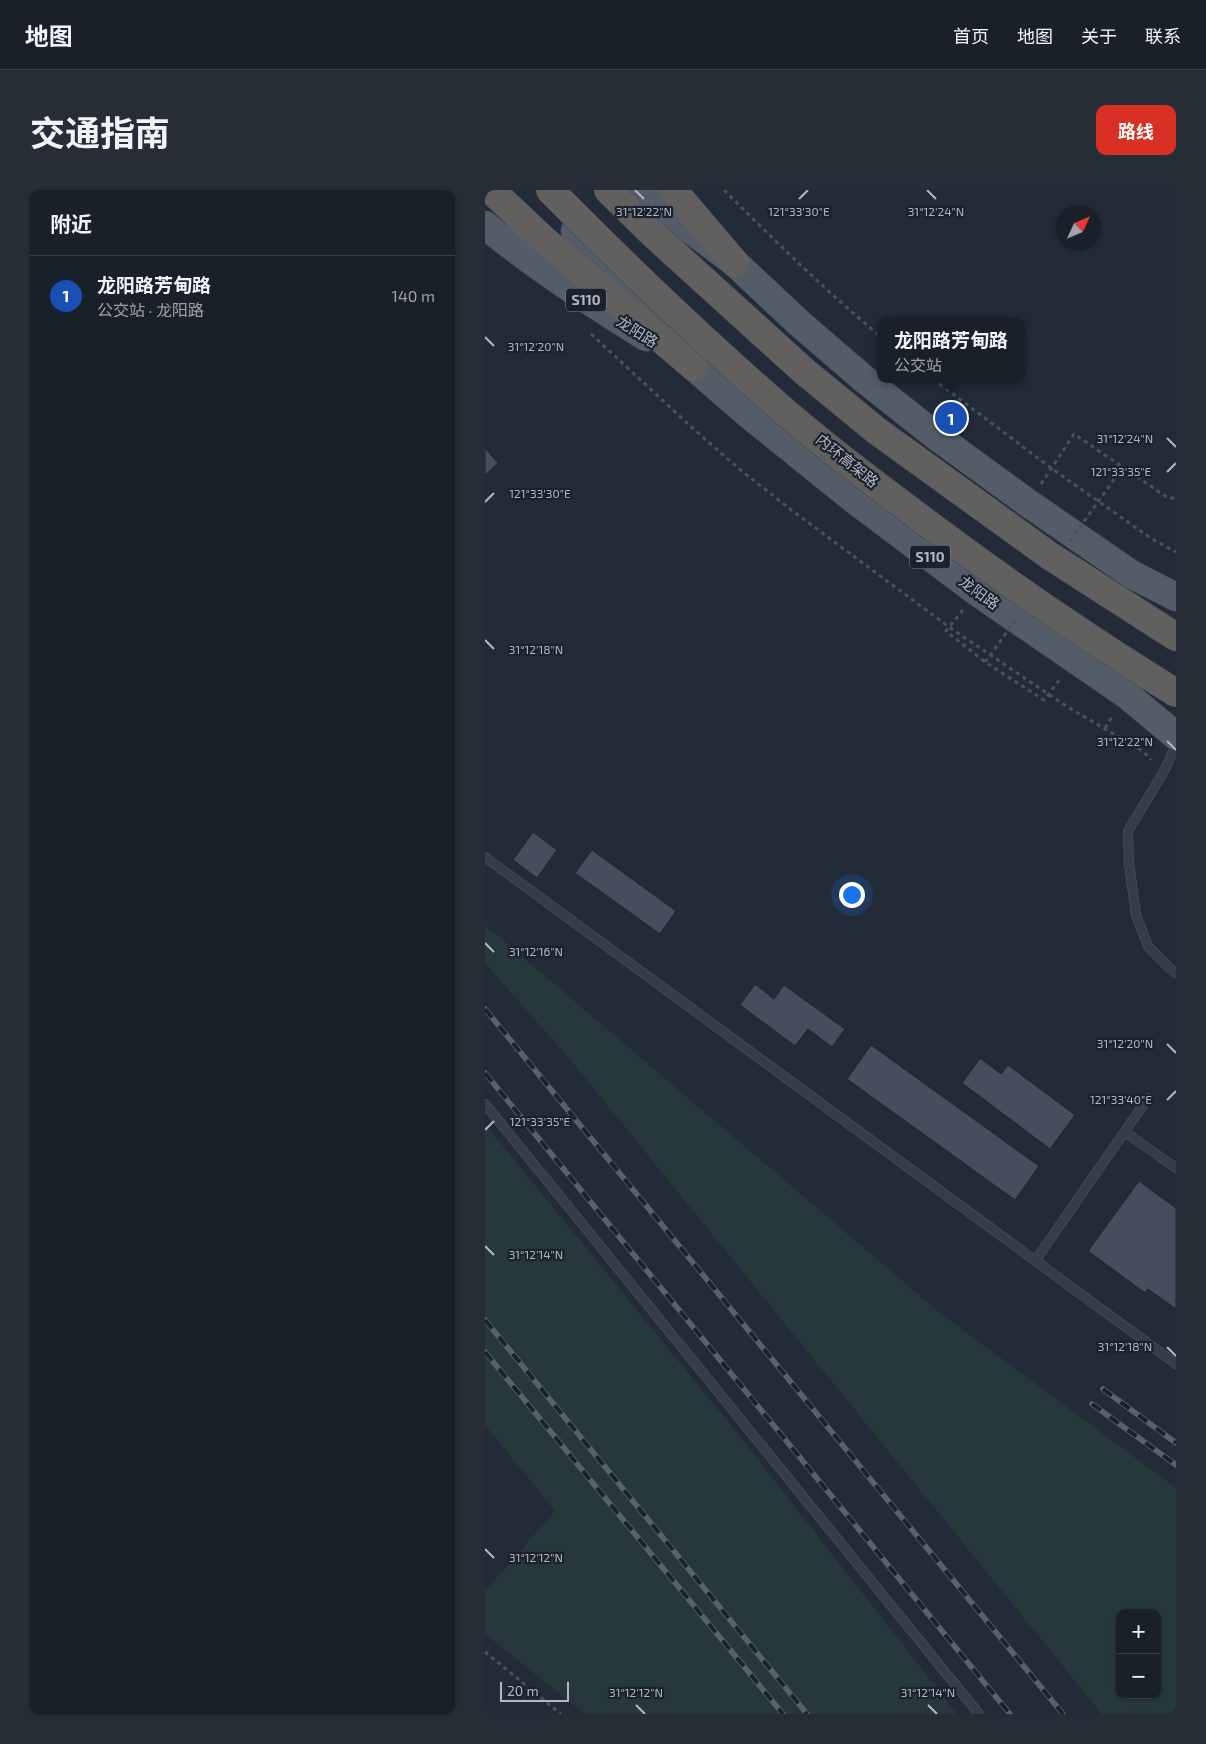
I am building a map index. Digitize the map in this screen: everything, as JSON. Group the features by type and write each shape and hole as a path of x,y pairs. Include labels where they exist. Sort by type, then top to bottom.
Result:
{"highway":[{"path":"491,190 543,238 694,366"},
{"name":"内环高架路","path":"550,190 622,264 777,404 852,466 939,533 1024,594 1176,693"},
{"path":"608,190 654,235 805,372 877,431 1050,556 1176,637"},
{"path":"673,190 735,263"}],"main road":[{"name":"龙阳路","path":"537,190 694,366 748,414 856,502 977,592 1127,695 1176,736"},
{"path":"638,190 735,263 799,323 864,379 936,436 1028,503 1131,574 1176,597"},
{"path":"684,190 735,263"},
{"name":"龙阳路","path":"485,225 524,257 579,295 694,366"}],"lane":[{"path":"1176,746 1163,773 1128,831 1129,863 1136,915 1147,946 1176,973"},
{"path":"485,857 1176,1364"},
{"path":"1035,1261 1148,1098"},
{"path":"485,1104 979,1714"},
{"path":"1125,1132 1176,1168"}],"path":[{"path":"724,190 836,299 877,334"},
{"path":"590,333 687,424 790,509 949,627 1066,706 1143,752 1163,773"},
{"path":"938,383 1051,468 1152,539 1176,552"},
{"path":"1028,503 1074,434 1168,498 1176,498"},
{"path":"946,631 985,662 1044,700"},
{"path":"485,1652 561,1714"}],"shaded area":[{"path":"485,925 939,1312 1176,1488 1176,1714 1102,1714 573,1063 485,963"},
{"path":"485,1124 738,1434 957,1714 585,1714 485,1634 485,1591 555,1511 485,1425"}],"building":[{"path":"485,448 498,463 485,475"},
{"path":"533,832 557,850 537,878 513,860"},
{"path":"592,850 676,911 660,934 575,873"},
{"path":"755,984 774,999 784,985 845,1029 832,1047 808,1029 795,1046 740,1005"},
{"path":"871,1045 1039,1166 1015,1200 847,1079"},
{"path":"980,1058 1001,1074 1008,1065 1075,1115 1050,1149 962,1083"},
{"path":"1139,1181 1176,1208 1176,1309 1148,1289 1145,1293 1088,1251"}],"railway":[{"path":"485,1009 1063,1714"},
{"path":"485,1073 1010,1714"},
{"path":"485,1320 807,1714"},
{"path":"485,1352 783,1714"},
{"path":"1103,1389 1176,1443"},
{"path":"1092,1404 1176,1465"}],"place":[{"name":"龙阳路芳甸路","path":"951,418"}]}
